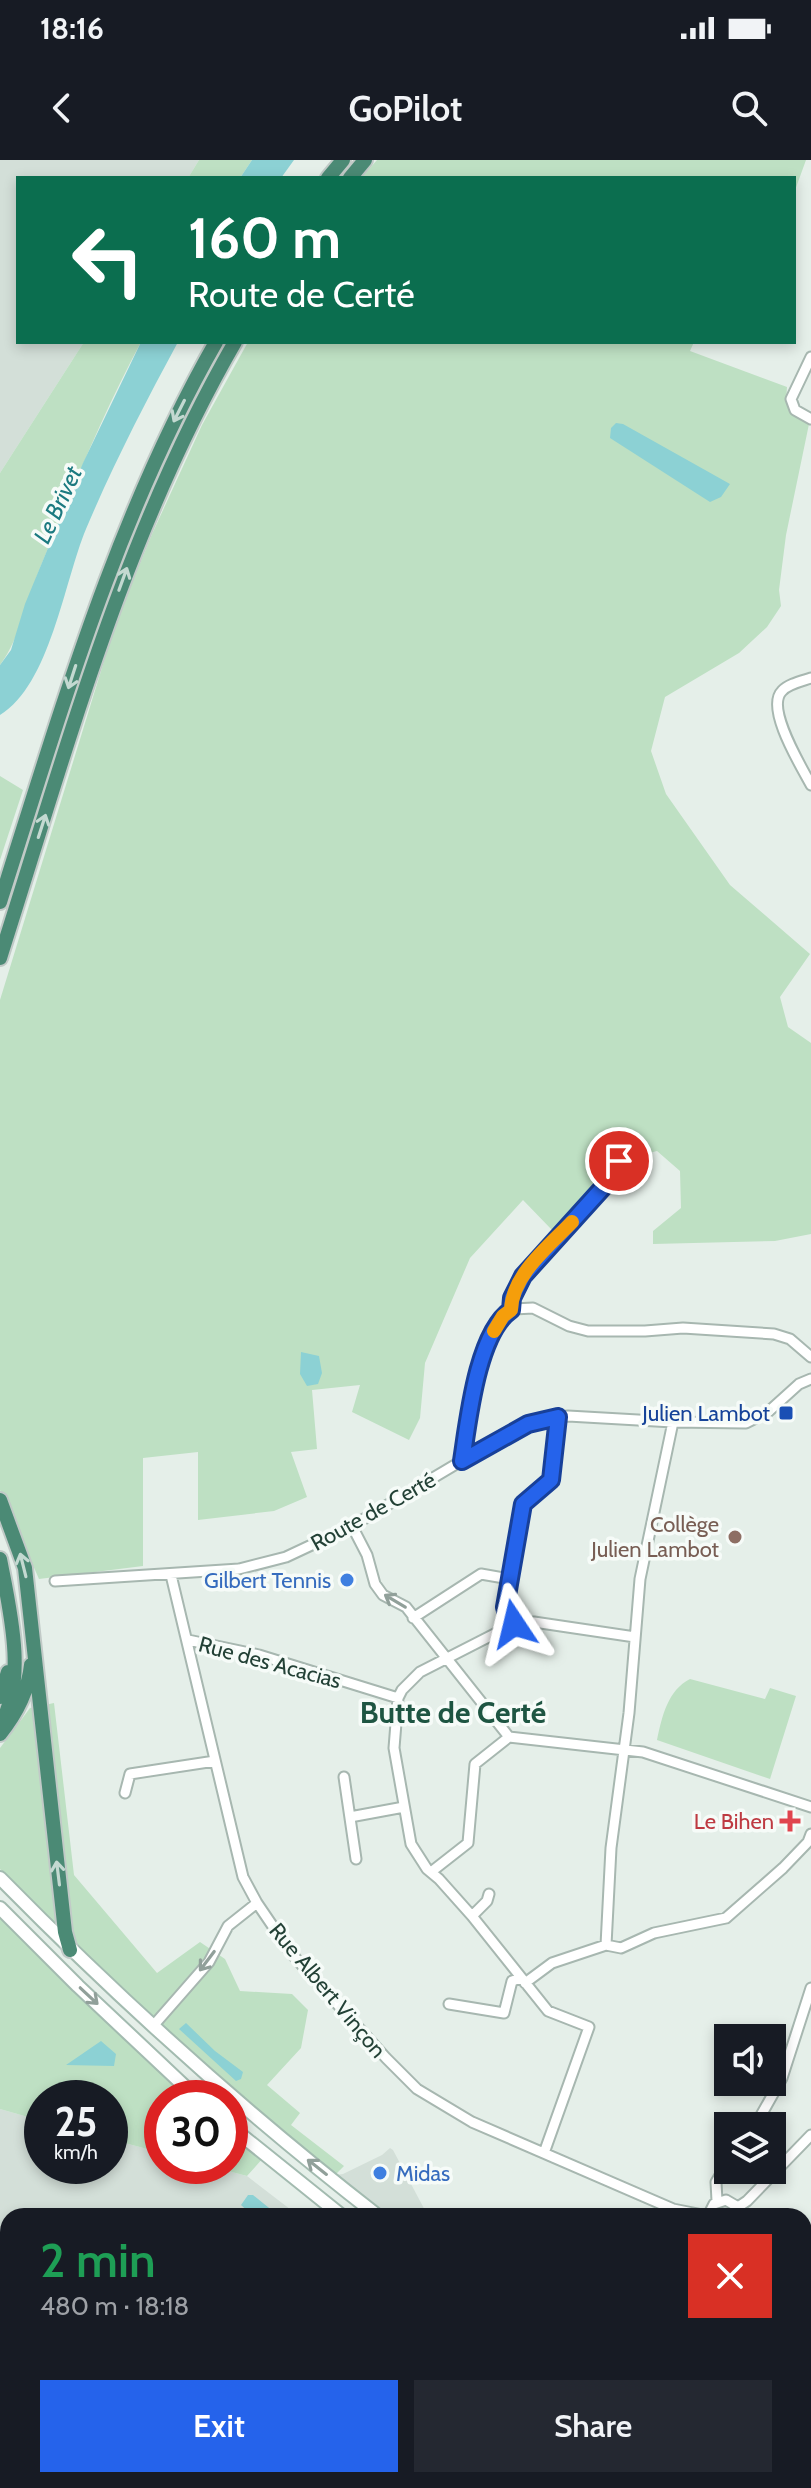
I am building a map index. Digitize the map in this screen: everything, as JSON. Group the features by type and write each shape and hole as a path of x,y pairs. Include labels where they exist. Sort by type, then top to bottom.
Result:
{"highway":[{"path":"330,176 343,160"},
{"path":"352,176 365,160"},
{"path":"0,902 81,649 124,531 178,413 215,344"},
{"path":"0,958 100,644 136,544 190,424 234,344"},
{"path":"0,1500 25,1568 65,1932 70,1950"},
{"path":"0,1559 15,1662 11,1702 0,1724"},
{"path":"0,1734 21,1704 29,1682 34,1633"},
{"path":"0,1697 8,1668 15,1662"}],"main road":[{"path":"0,1878 70,1950 236,2103 368,2208"},
{"path":"0,1908 178,2080"},
{"path":"248,2140 332,2208"}],"street":[{"path":"811,357 791,399 795,410 811,419"},
{"path":"811,678 784,688 775,701 790,743 811,785"},
{"path":"511,1310 512,1298 523,1276 617,1172 619,1161"},
{"path":"462,1461 482,1358 503,1316 511,1310 533,1308 588,1331 683,1328 774,1334 790,1339 811,1357"},
{"name":"Route de Certé","path":"55,1581 239,1569 286,1557 352,1526 528,1424 558,1417 746,1423 768,1412 799,1384 811,1379"},
{"path":"510,1626 505,1607 523,1504 551,1480 558,1417"},
{"path":"606,1945 611,1848 625,1749 640,1579 673,1422"},
{"path":"352,1526 367,1555 375,1584 383,1595 403,1605 509,1737"},
{"path":"413,1618 481,1574 510,1579"},
{"name":"Rue Albert Vinçon","path":"171,1575 243,1877 291,1953 417,2089 462,2117 671,2208"},
{"path":"544,2153 589,2027 548,2011 414,1850 393,1735 398,1698 410,1679 510,1626 534,1622 635,1637"},
{"name":"Rue des Acacias","path":"188,1640 259,1655 398,1698"},
{"path":"431,1872 468,1843 475,1764 509,1737 643,1752 811,1807"},
{"path":"125,1793 130,1774 215,1761"},
{"path":"344,1777 356,1859"},
{"path":"350,1817 404,1807"},
{"path":"449,2004 504,2013 512,1981 523,1981 552,1963 606,1945 621,1948 654,1933 726,1918 783,1868 808,1842 811,1834"},
{"path":"472,1916 487,1901 489,1894"},
{"path":"153,2026 209,1962 228,1926 257,1903"},
{"path":"763,2112 782,2078 811,1988"},
{"path":"742,2208 811,2135"},
{"path":"716,2184 717,2201"},
{"path":"711,2208 717,2201 726,2200 735,2208"}],"shaded area":[{"path":"0,160 199,160 189,176 16,176 16,344 83,344 0,473"},
{"path":"0,2109 24,2116 24,2184 128,2184 128,2144 144,2148 144,2184 248,2184 248,2177 289,2208 0,2208"},
{"path":"390,2148 393,2150 424,2208 377,2208 335,2175 382,2155"}],"green space":[{"path":"199,160 252,160 241,176 189,176"},
{"path":"377,160 806,160 796,188 796,176 363,176"},
{"path":"83,344 140,344 88,454 40,568 18,631 0,665 0,473"},
{"path":"247,344 693,344 690,351 787,387 790,410 809,424 786,535 779,590 781,606 767,627 739,653 665,697 651,751 666,794 730,885 810,954 780,997 788,1027 811,1043 811,1234 775,1241 653,1244 653,1231 681,1208 680,1171 657,1151 633,1157 623,1144 598,1153 607,1173 552,1230 523,1200 470,1258 425,1363 420,1418 409,1440 352,1412 360,1385 312,1390 317,1449 291,1452 307,1497 274,1511 198,1520 198,1452 143,1458 143,1566 39,1579 0,1490 0,1000 116,622 202,425"},
{"path":"0,776 23,790 0,860"},
{"path":"690,1679 765,1699 770,1688 796,1696 770,1779 657,1740 671,1697"},
{"path":"54,1703 74,1875 157,1973 200,1942 225,1959 240,1991 292,1994 308,2010 301,2048 267,2085 300,2113 291,2125 344,2166 335,2175 248,2106 248,2080 217,2080 98,1968 74,1941 53,1926 0,1869 0,1748 30,1708"},
{"path":"0,1918 173,2080 144,2080 144,2148 128,2144 128,2080 24,2080 24,2116 0,2109"},
{"path":"248,2146 263,2158 248,2175"}],"water":[{"path":"252,160 294,160 282,176 241,176"},
{"path":"140,344 177,344 130,434 86,529 43,657 17,701 0,715 0,665 11,650 25,604 83,463"},
{"path":"616,423 623,424 730,484 721,497 710,502 610,438 611,428"},
{"path":"301,1352 319,1356 322,1373 318,1384 307,1386 300,1374"},
{"path":"186,2023 243,2072 241,2079 235,2080 179,2029"},
{"path":"101,2041 116,2054 114,2066 66,2065"},
{"path":"248,2195 253,2195 269,2208 244,2208 241,2205"}],"slow traffic":[{"path":"494,1331 503,1316 511,1310 512,1298 523,1276 572,1222"}],"place":[{"name":"Julien Lambot","path":"786,1413"},
{"name":"Collège Julien Lambot","path":"735,1537"},
{"name":"Gilbert Tennis","path":"347,1580"},
{"name":"Le Bihen","path":"790,1821"},
{"name":"Midas","path":"380,2173"}],"district":[{"name":"Butte de Certé","path":"453,1713"}],"route":[{"path":"514,1624 510,1626 505,1607 523,1504 551,1480 558,1417 528,1424 462,1461 467,1424 482,1358 494,1330 511,1310 512,1298 523,1276 617,1172 619,1161"}],"water label":[{"name":"Le Brivet","path":"58,505"}]}
